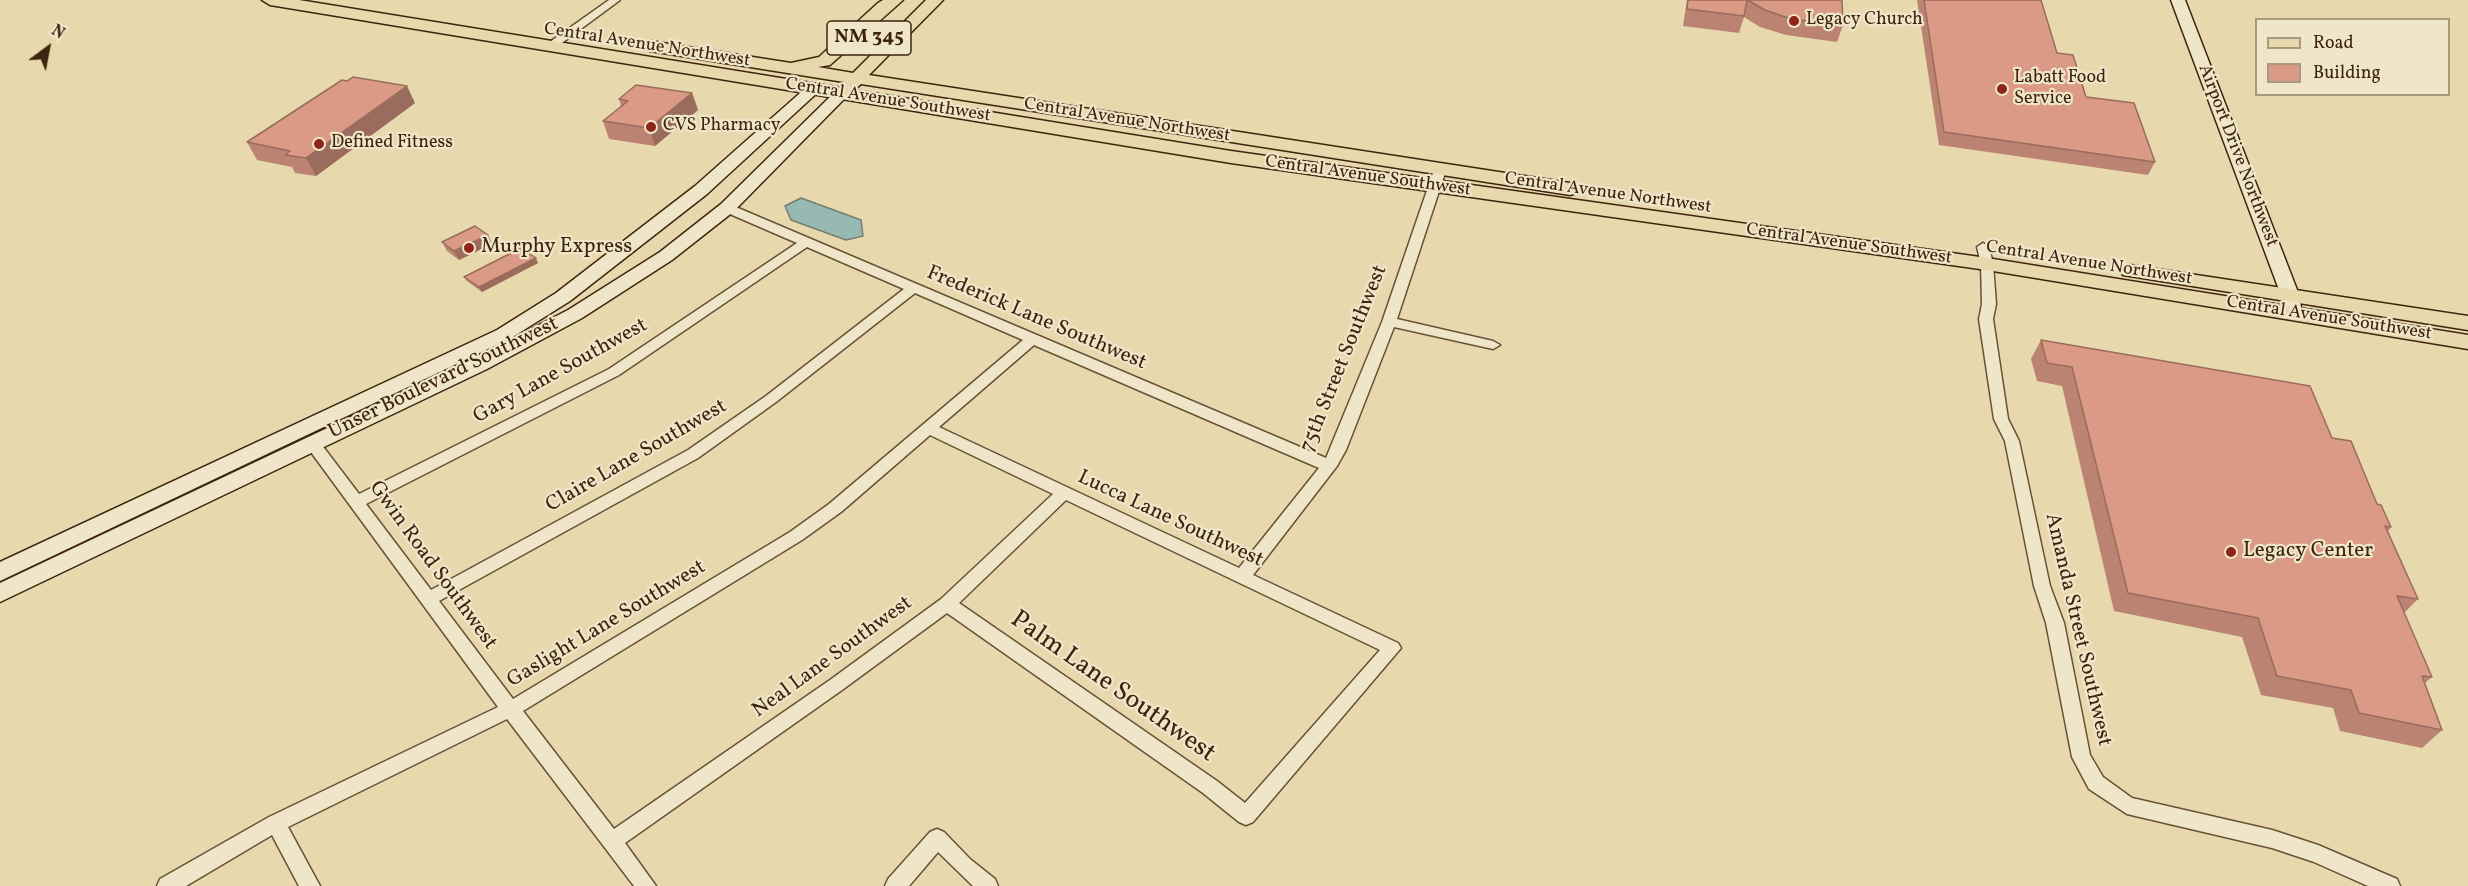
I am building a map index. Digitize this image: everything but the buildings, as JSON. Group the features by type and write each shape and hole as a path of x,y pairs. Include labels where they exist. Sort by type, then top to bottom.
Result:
{"main road":[{"name":"Central Avenue Southwest","path":"270,0 841,94 1985,256 2292,304 2468,342"},
{"name":"Central Avenue Northwest","path":"357,0 829,74 1437,179"},
{"path":"786,68 824,61 884,6 896,0"},
{"name":"NM 345","path":"813,89 908,0"},
{"name":"NM 345","path":"841,94 935,0"},
{"name":"Airport Drive Northwest","path":"2178,0 2292,304"},
{"name":"Unser Boulevard Southwest","path":"0,572 464,355 504,334 563,297 701,190 813,89"},
{"name":"Unser Boulevard Southwest","path":"0,593 480,364 575,314 666,256 727,208 841,94"},
{"path":"2292,304 2468,323"}],"street":[{"path":"551,46 615,0"},
{"name":"75th Street Southwest","path":"1242,577 1329,466 1338,450 1389,322 1437,179"},
{"name":"Frederick Lane Southwest","path":"727,208 1329,466"},
{"name":"Gary Lane Southwest","path":"357,502 614,372 806,242"},
{"name":"Amanda Street Southwest","path":"1985,256 1989,304 1986,319 2001,419 2012,441 2042,586 2055,623 2081,757 2096,783 2127,805 2272,839 2319,854 2390,886"},
{"name":"Claire Lane Southwest","path":"429,599 693,454 771,399 912,289"},
{"path":"1389,322 1493,345"},
{"name":"Gaslight Lane Southwest","path":"167,886 276,823 511,709 796,536 836,508 1031,340"},
{"name":"Lucca Lane Southwest","path":"930,429 1392,648 1246,816"},
{"name":"Gwin Road Southwest","path":"313,444 646,886"},
{"name":"Neal Lane Southwest","path":"612,841 836,685 946,604 1064,493"},
{"name":"Palm Lane Southwest","path":"946,604 1210,787 1246,816"},
{"path":"276,823 310,886"},
{"path":"895,886 937,838 963,866 988,886"}],"water":[{"path":"801,198 861,220 863,236 846,240 791,220 785,206"}],"place":[{"name":"Legacy Church","path":"1794,21"},
{"name":"Labatt Food Service","path":"2002,89"},
{"name":"CVS Pharmacy","path":"651,127"},
{"name":"Defined Fitness","path":"319,144"},
{"name":"Murphy Express","path":"469,248"},
{"name":"Legacy Center","path":"2231,552"}]}
